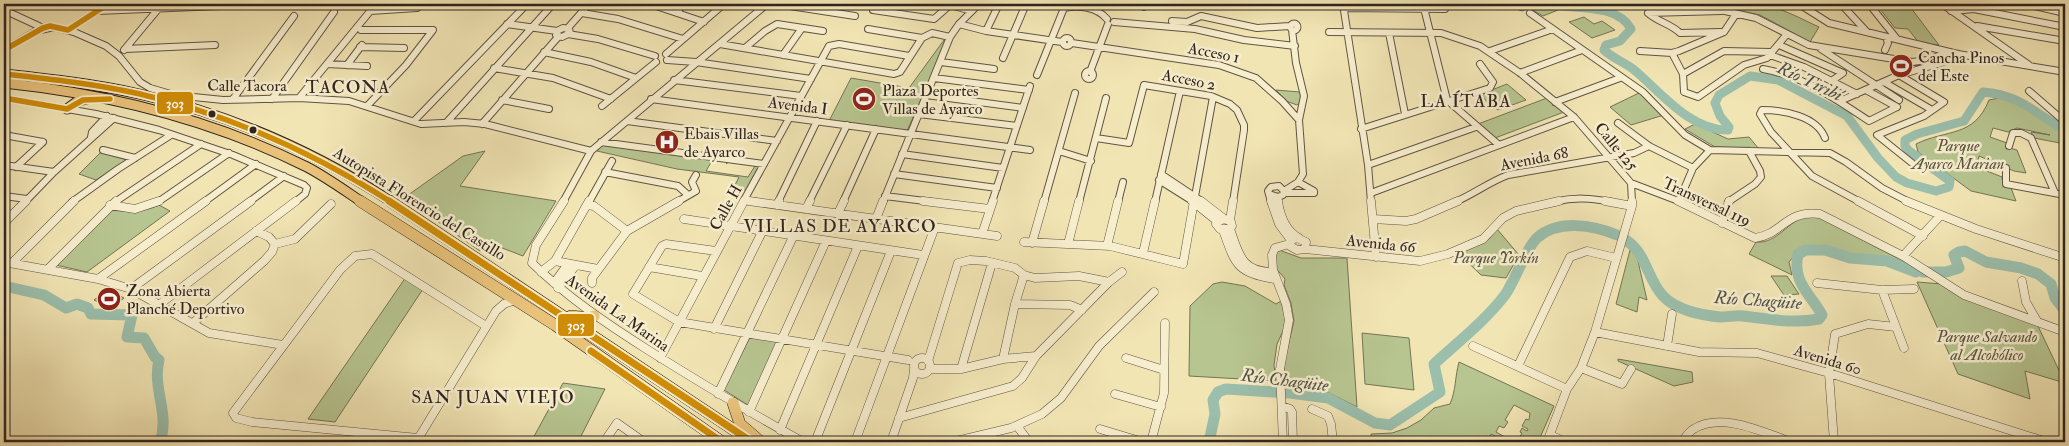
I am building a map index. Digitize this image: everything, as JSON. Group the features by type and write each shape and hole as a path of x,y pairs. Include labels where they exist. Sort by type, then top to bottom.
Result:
{"highway":[{"name":"Autopista Florencio del Castillo","path":"4,74 38,77 118,90 173,103 285,143 357,181 565,314 752,442"},
{"name":"Autopista Florencio del Castillo","path":"4,83 47,88 111,100 184,118 273,150 346,189 555,325 681,416 722,442"},
{"path":"47,88 72,95 73,100 65,108"},
{"path":"65,108 86,98 111,100"},
{"path":"565,314 590,318 594,316"},
{"path":"733,403 740,424 761,442"}],"street":[{"path":"68,30 108,4"},
{"path":"300,98 376,4"},
{"path":"414,121 526,4"},
{"path":"446,123 553,4"},
{"path":"568,31 589,4"},
{"path":"650,4 704,22"},
{"path":"678,12 682,4"},
{"path":"668,57 683,39 724,4"},
{"path":"612,161 555,261 541,272 532,263 536,245 565,199 591,151 766,4"},
{"path":"777,4 856,16"},
{"path":"873,10 934,20 951,4 976,8"},
{"path":"963,4 976,8"},
{"path":"986,31 999,4"},
{"path":"1002,58 1026,4"},
{"path":"1711,4 1736,14 1756,18 1809,45 1912,62 1927,60 1949,52"},
{"path":"1799,4 1829,23 1958,54 2065,72"},
{"path":"1841,4 1867,32"},
{"path":"1870,4 1897,39"},
{"path":"1942,4 2032,66"},
{"path":"2026,4 2065,13"},
{"path":"97,11 245,5"},
{"path":"1376,257 1368,165 1361,129 1344,6 1424,6 1445,9"},
{"path":"1424,6 1447,100 1499,145"},
{"path":"1037,75 1063,9 1066,7 1100,11 1110,22 1195,29 1244,40 1294,46"},
{"path":"118,54 125,49 158,8"},
{"path":"370,10 417,8"},
{"path":"876,218 950,37 958,24 976,8"},
{"path":"4,9 43,28"},
{"path":"1724,32 1680,33 1673,26 1657,21 1648,13 1725,10"},
{"path":"1951,11 1974,10 2065,27"},
{"path":"272,99 334,12"},
{"path":"582,12 618,20 683,39"},
{"path":"1530,12 1620,78 1643,92 1685,135 1710,150 1820,152 1839,156 1888,192 1940,216 1988,234 2065,258"},
{"path":"1640,51 1672,52 1724,32 1736,14"},
{"path":"233,99 294,16"},
{"path":"1172,21 1187,22 1201,16 1257,28 1291,28 1304,96 1299,120 1303,174 1298,182 1283,191 1269,194 1271,206 1283,233 1292,248 1297,250 1306,246 1299,238 1288,231 1278,205 1283,191"},
{"path":"1090,72 1110,22"},
{"path":"507,24 558,34 568,31 656,59 668,57 811,78"},
{"path":"745,48 777,24 824,31"},
{"name":"Acceso 1","path":"958,24 986,31 1062,42 1066,45 1072,43 1232,68 1256,78 1284,103 1299,120"},
{"name":"Calle Tacora","path":"43,28 50,26 68,30 95,41 118,54 132,76 149,88 196,99 300,98 349,101 368,105 425,124 469,122 482,124 591,151"},
{"path":"1975,26 2065,41"},
{"path":"4,50 43,28"},
{"path":"784,55 802,28"},
{"path":"868,29 922,38"},
{"path":"1490,51 1553,29"},
{"path":"361,30 433,30 406,65 368,105"},
{"name":"Calle 125","path":"1329,32 1430,32 1457,36 1490,51 1520,73 1574,118 1631,183 1632,206 1595,332 1581,368 1567,389 1549,439"},
{"path":"720,44 820,62 898,73 922,38 932,33 950,37"},
{"path":"1389,33 1406,114"},
{"path":"482,124 558,34"},
{"path":"1672,52 1683,74 1684,92 1698,97 1744,65 1766,58 1780,45 1787,34"},
{"path":"1885,50 1888,43 1886,37"},
{"name":"Calle H","path":"660,358 702,276 829,46 839,44 909,56"},
{"path":"125,49 215,45"},
{"path":"347,65 362,45 404,48"},
{"path":"1780,45 1843,73 1833,80"},
{"path":"1819,47 1898,103"},
{"path":"1520,73 1582,50"},
{"path":"1683,74 1724,51 1770,54 1833,80 1857,94"},
{"path":"544,52 591,62 636,78"},
{"path":"1840,102 1899,75 1941,63 1958,54"},
{"path":"602,106 656,59"},
{"path":"940,62 994,69"},
{"path":"327,64 367,66"},
{"path":"1361,129 1447,100 1470,95 1493,85 1480,64"},
{"path":"494,68 568,82 611,99"},
{"path":"1762,69 1774,70 1795,77 1840,102 1869,121 1898,103"},
{"path":"1899,75 1944,102 1932,110 1877,135 1912,163"},
{"path":"934,78 1029,88 982,234"},
{"path":"1555,102 1620,78"},
{"path":"674,80 801,96"},
{"path":"1884,82 1932,110"},
{"name":"Acceso 2","path":"1096,138 1129,143 1144,85 1213,97 1230,104 1237,110 1244,124 1224,224"},
{"path":"1866,90 1898,103"},
{"path":"1142,253 1180,91"},
{"path":"2029,91 2065,122"},
{"path":"1076,93 1028,243 1044,246 1079,243 1107,246 1183,264 1213,97"},
{"path":"926,96 1023,108"},
{"path":"4,98 111,117 229,153 284,176 307,188 305,194 160,304"},
{"path":"1068,244 1106,98"},
{"name":"Avenida I","path":"651,99 1030,150"},
{"path":"502,100 549,109"},
{"path":"1284,103 1293,107 1303,106"},
{"path":"1826,138 1818,126 1801,118 1771,109 1762,110 1760,114 1788,152 1812,176 1829,187 1923,236"},
{"path":"919,114 1017,126"},
{"path":"4,223 90,137 100,132 111,117"},
{"path":"1371,193 1574,118"},
{"path":"627,120 777,141"},
{"path":"777,204 817,121"},
{"path":"1618,123 1649,146 1693,168"},
{"path":"806,209 847,125"},
{"path":"1368,165 1476,127"},
{"path":"838,213 876,129"},
{"path":"2009,146 2013,133 2021,133 2031,138 2055,194"},
{"path":"8,263 72,202 171,135"},
{"path":"4,136 43,142 16,167"},
{"path":"601,142 764,164"},
{"path":"48,269 110,205 200,144"},
{"name":"Avenida 68","path":"1373,219 1406,221 1416,219 1469,196 1494,180 1634,153 1649,146"},
{"path":"103,150 135,158"},
{"path":"1678,201 1693,168 1710,150"},
{"path":"1059,151 1091,161"},
{"path":"1722,223 1729,200 1755,184 1761,177 1760,171 1749,151"},
{"path":"110,205 135,209 156,203 229,153"},
{"path":"902,154 1003,168"},
{"path":"98,279 256,164"},
{"path":"4,165 54,172"},
{"path":"2006,168 2006,184 2065,195"},
{"path":"605,172 678,186 688,195"},
{"path":"894,174 997,188"},
{"path":"131,289 284,176"},
{"path":"592,283 592,278 598,269 627,231 697,189 692,182 696,176"},
{"path":"1160,177 1195,199 1224,224 1230,252 1250,274 1259,277 1275,276"},
{"path":"1107,246 1123,182"},
{"path":"1283,191 1314,193 1314,191 1298,182"},
{"name":"Transversal 119","path":"1631,183 1678,201 1748,235 1762,238 1798,213 1813,212 1903,256"},
{"path":"4,196 27,199"},
{"path":"885,196 990,209"},
{"name":"Avenida 66","path":"1306,246 1320,250 1413,261 1433,259 1483,240 1509,213 1570,198 1592,198 1632,206"},
{"path":"744,200 997,236"},
{"path":"275,244 295,239 331,204"},
{"path":"587,205 594,206 627,231"},
{"path":"1940,216 1903,256 1974,299 2065,332"},
{"path":"684,219 793,237 923,255"},
{"path":"856,442 934,227"},
{"path":"256,231 269,237 275,244"},
{"path":"714,328 762,232"},
{"path":"718,394 793,237"},
{"path":"1283,442 1280,368 1289,324 1284,297 1269,259 1272,252 1279,245 1299,238"},
{"path":"749,412 826,241"},
{"path":"193,323 264,261 272,252 275,244"},
{"path":"716,251 666,244 662,246 633,294 679,322 908,360"},
{"path":"780,430 858,246"},
{"path":"815,442 891,251"},
{"path":"1518,366 1570,257 1584,251 1616,258"},
{"path":"486,326 372,254 360,254 347,262 233,413 236,418 252,422 417,440 486,326 500,307 515,300"},
{"path":"891,442 916,373 930,363 958,263 970,259 1014,268 1024,275 1046,278 1084,277 1109,282"},
{"path":"555,261 598,269"},
{"path":"8,263 98,279 131,289 209,333 225,338 283,345"},
{"path":"961,369 992,263"},
{"path":"556,285 572,265"},
{"path":"649,268 702,276"},
{"name":"Avenida La Marina","path":"541,272 594,316 718,394 803,442"},
{"path":"899,418 1013,386 1022,378 1036,356 1109,282 1122,272"},
{"path":"1003,359 1015,304 1024,275"},
{"path":"2022,280 2026,302 2037,322"},
{"path":"1817,283 1882,290 1914,289"},
{"path":"1882,290 1904,348"},
{"path":"952,442 1017,426 1039,416 1061,399 1098,346 1154,292"},
{"path":"1015,304 1070,305 1082,310"},
{"path":"1668,346 1672,314"},
{"path":"1151,442 1164,393 1166,323"},
{"path":"1834,442 1829,373 1830,348 1835,334 1868,324 1896,327"},
{"name":"Avenida 60","path":"1595,332 1699,352 1757,353 1829,373 2048,442"},
{"path":"1473,346 1567,389"},
{"path":"916,373 913,365 916,361 961,369 1003,359 1036,356"},
{"path":"1126,358 1164,370"},
{"path":"1581,368 1622,384 1631,369"},
{"path":"1115,394 1161,407"},
{"path":"1282,406 1290,409 1292,412 1293,442"},
{"path":"1312,408 1322,410 1332,421 1333,442"},
{"path":"1682,442 1690,430 1719,422 1791,442"},
{"path":"604,442 617,423 644,442"},
{"path":"1017,426 1029,442"},
{"path":"1100,429 1142,442"},
{"path":"1549,439 1566,442"}],"green space":[{"path":"1503,4 1545,4 1558,10 1543,16 1529,8 1522,11"},
{"path":"1728,4 1774,8 1819,27 1810,42 1760,15 1733,10 1736,9"},
{"path":"1876,4 1908,4 1939,45 1920,44 1908,29 1895,28"},
{"path":"1584,17 1594,24 1602,21 1615,30 1592,38 1569,22"},
{"path":"944,40 946,44 907,131 829,121 851,78 909,88"},
{"path":"1507,84 1526,100 1498,110 1479,95"},
{"path":"1276,90 1300,92 1302,102 1297,105 1286,101"},
{"path":"1639,93 1664,115 1631,125 1610,107"},
{"path":"1547,98 1564,112 1495,138 1478,124"},
{"name":"Parque Ayarco Marian","path":"1999,98 2012,100 2065,133 2065,144 2034,138 2031,132 2050,135 2017,128 2008,132 1993,128 1990,137 2007,143 2006,147 2017,150 2026,173 2014,171 1979,156 1977,167 2002,177 2003,185 2011,188 2016,201 1971,191 1918,152 1916,144 1967,127 1983,112 1989,100"},
{"path":"1695,124 1728,139 1749,137 1759,149 1715,147 1685,129"},
{"path":"602,143 713,159 706,171 748,177 755,166 744,164 759,166 746,190 733,189 739,177 677,169 597,151"},
{"path":"485,151 460,186 556,201 523,256 492,244 480,251 404,198 463,156"},
{"path":"101,152 127,160 96,180 79,174"},
{"path":"159,205 170,211 87,272 56,265 110,210 135,211"},
{"path":"1808,216 1820,218 1905,262 1878,256 1852,255 1816,246 1802,249 1789,262 1792,275 1749,254 1756,242 1764,242 1777,236 1801,218"},
{"name":"Parque Yorkín","path":"1497,229 1519,255 1506,278 1481,275 1459,254 1489,239"},
{"path":"1279,250 1301,258 1347,258 1357,407 1329,393 1284,386 1284,363 1294,321 1291,303 1284,285 1285,279 1274,266 1274,256"},
{"path":"1630,250 1637,257 1647,300 1639,297 1637,312 1616,304"},
{"path":"1771,276 1787,276 1799,294 1784,295"},
{"path":"406,277 423,289 335,422 308,419"},
{"path":"1222,282 1245,286 1276,304 1281,301 1286,320 1277,344 1274,365 1276,381 1189,376 1190,306 1213,284"},
{"name":"Parque Salvando al Alcohólico","path":"1917,282 1942,284 2037,324 2065,383 2025,371 2030,399 1958,374"},
{"name":"Zona Abierta Planché Deportivo","path":"107,290 124,298 111,308 94,300"},
{"path":"1362,333 1409,338 1414,390 1365,384"},
{"path":"750,337 777,342 748,405 724,390"},
{"path":"1618,359 1692,372 1693,382 1674,386 1618,361"},
{"path":"1459,362 1554,406 1538,442 1517,442 1522,433 1520,432 1522,428 1527,431 1528,429 1522,426 1526,419 1529,420 1530,413 1514,405 1505,420 1508,422 1504,428 1499,426 1496,432 1514,442 1507,442 1491,434 1487,442 1372,442 1371,434 1392,433 1407,428 1421,420 1434,408 1450,404"},
{"path":"563,383 605,389 578,442 531,442"}],"waterway":[{"name":"Río Tiribí","path":"1548,4 1605,11 1624,20 1631,29 1620,41 1606,45 1604,50 1633,69 1676,108 1701,124 1714,129 1728,130 1729,127 1720,116 1715,103 1719,95 1750,76 1778,80 1847,116 1878,158 1896,177 1907,183 1936,191 1949,187 1950,181 1909,151 1905,146 1905,140 1917,134 1964,121 1983,92 2017,101 2065,130"},
{"name":"Río Chagüite","path":"1209,442 1215,414 1213,400 1218,392 1226,389 1290,393 1328,398 1375,423 1390,425 1440,392 1434,364 1497,305 1513,282 1529,249 1537,238 1545,232 1565,226 1587,227 1608,231 1617,235"},
{"name":"Río Chagüite","path":"1626,240 1643,259 1653,282 1669,301 1682,309 1720,317 1740,316 1790,321 1819,319 1822,315 1803,286 1797,272 1798,254 1806,250 1825,250 1850,258 1887,261 1916,272"},
{"name":"Río Chagüite","path":"1923,272 1946,272 1959,268 1954,255 1965,251 1986,262 2021,268 2038,274 2051,284 2055,298 2065,311"},
{"name":"Río Chagüite","path":"4,286 44,295 66,308 77,304 88,308 91,314 132,315 127,337 144,338 155,357 159,360 157,371 163,421 160,442"}],"transit line":[{"name":"303","path":"4,50 43,28 50,26 68,30 108,4"},
{"name":"303","path":"4,74 106,87 173,102 238,124 301,151 331,166 390,201 752,442"},
{"name":"303","path":"4,98 67,109 83,100 110,99"},
{"name":"303","path":"591,351 722,442"}],"place":[{"name":"Cancha Pinos del Este","path":"1901,66"},
{"name":"Plaza Deportes Villas de Ayarco","path":"864,99"},
{"name":"Ebais Villas de Ayarco","path":"667,142"},
{"name":"Zona Abierta Planché Deportivo","path":"109,299"}],"district":[{"name":"TACONA","path":"348,87"},
{"name":"LA ÍTABA","path":"1466,101"},
{"name":"VILLAS DE AYARCO","path":"840,226"},
{"name":"SAN JUAN VIEJO","path":"493,397"}]}
